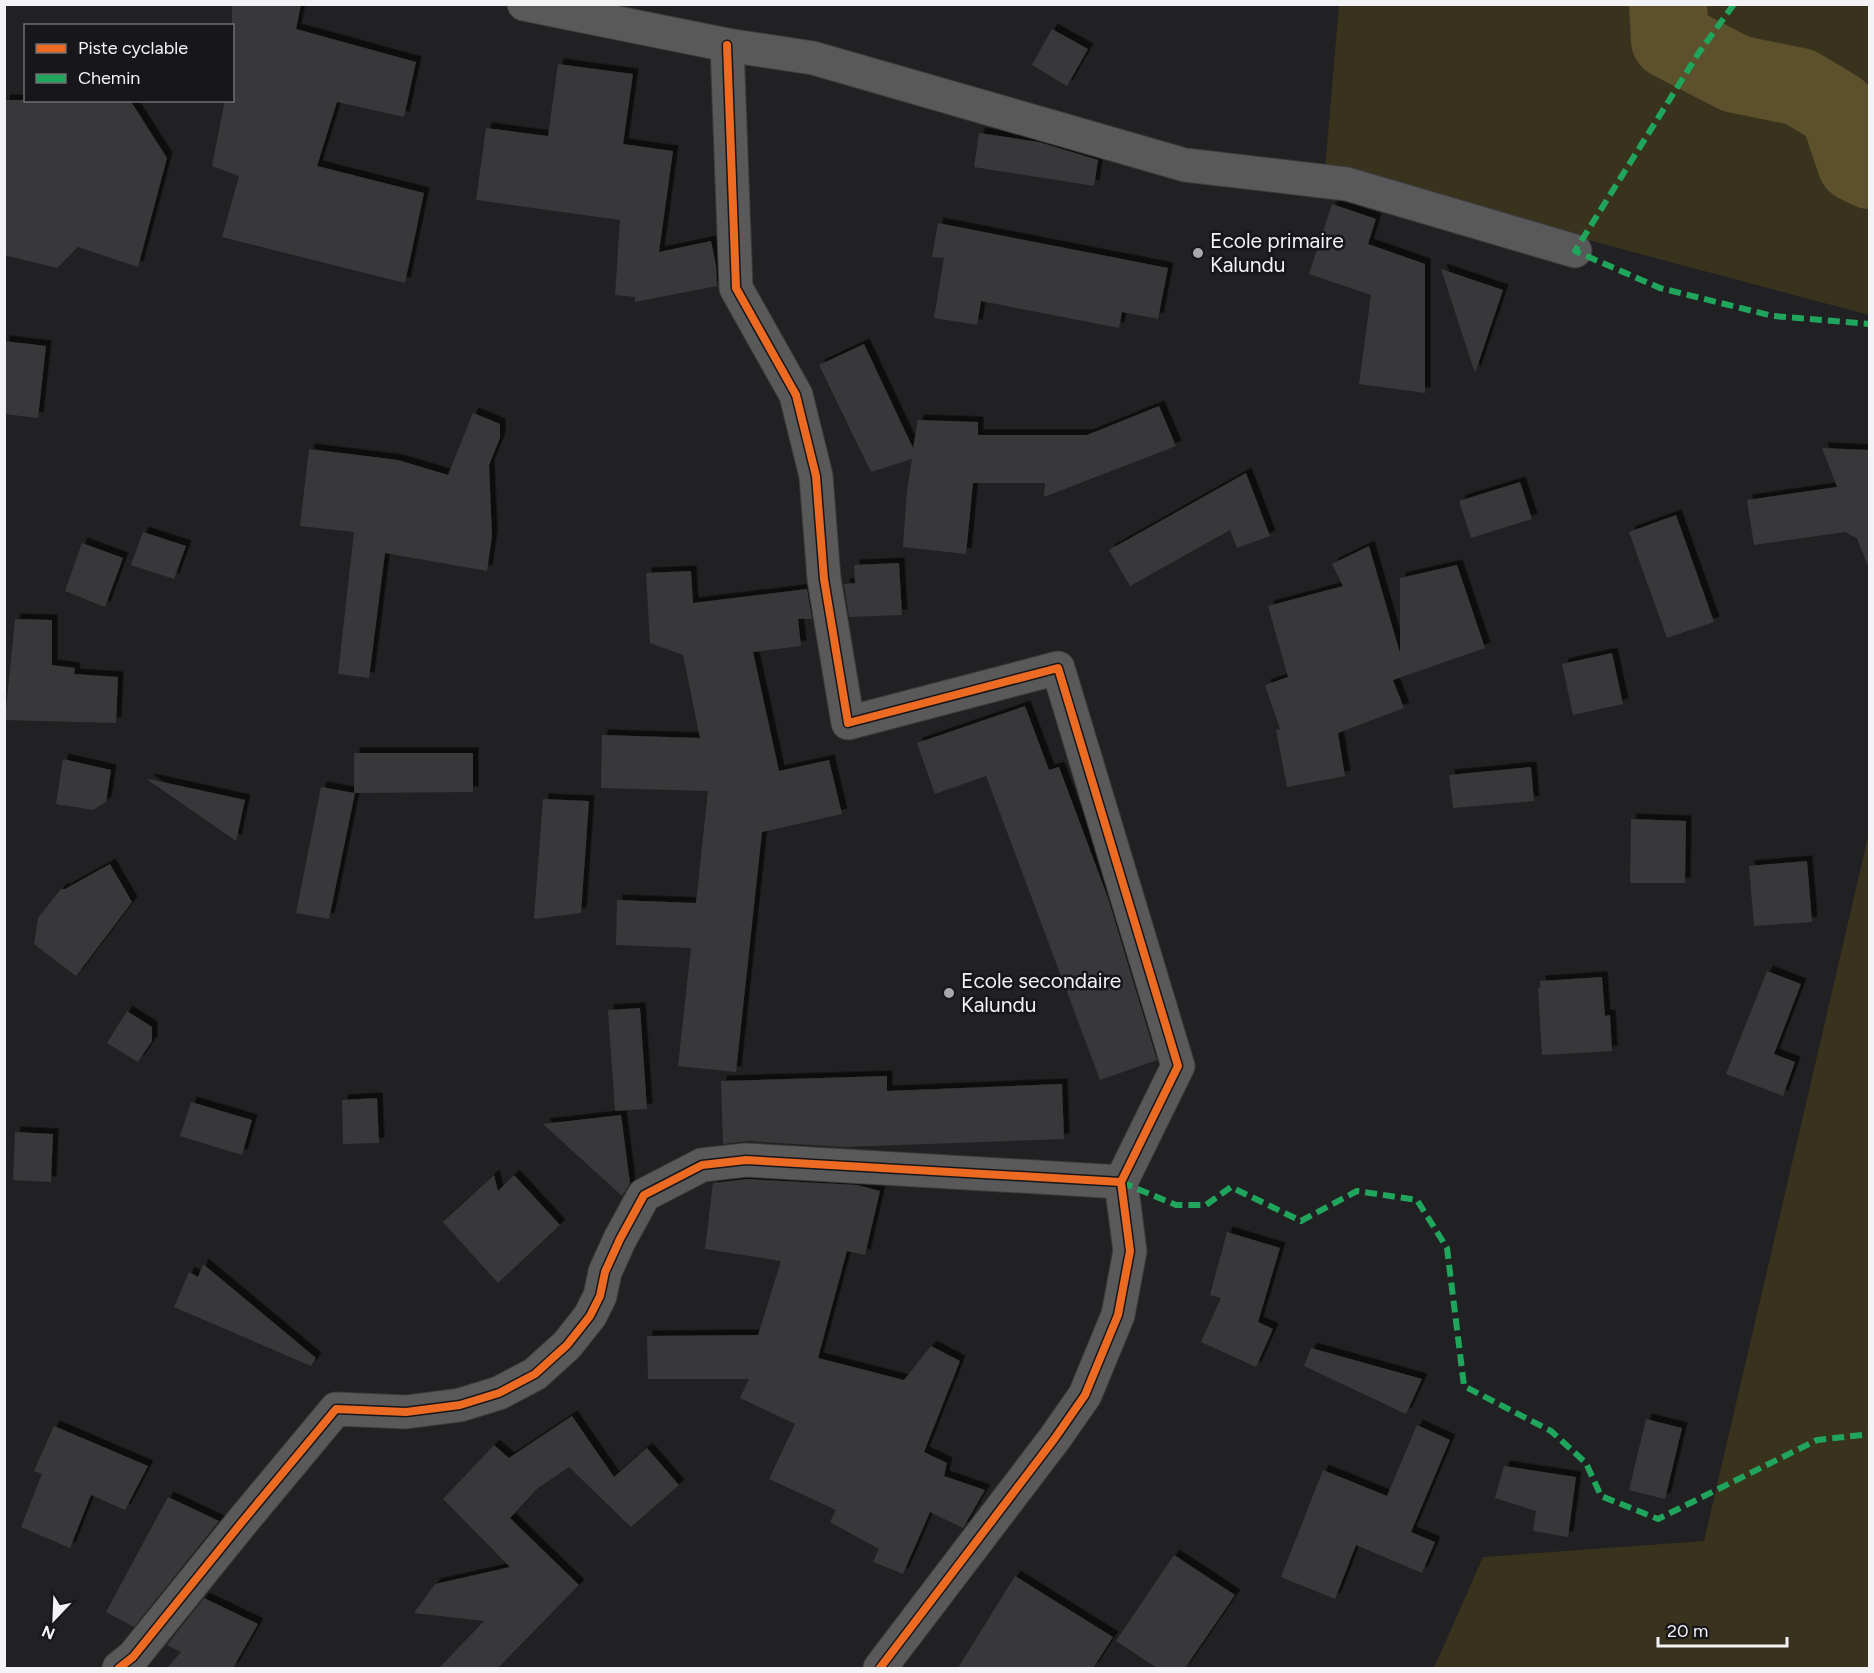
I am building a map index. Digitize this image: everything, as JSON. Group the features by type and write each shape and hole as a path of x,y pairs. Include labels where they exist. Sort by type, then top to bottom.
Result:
{"street":[{"path":"524,4 727,45 813,58 1185,165 1347,184 1575,251"},
{"path":"727,45 736,288 796,395 816,476 824,579 848,723 1058,668 1178,1066 1121,1182 1130,1251 1118,1315 1085,1395 1055,1438 880,1668"},
{"path":"119,1668 133,1657 336,1409 406,1412 460,1405 499,1393 535,1374 567,1345 590,1316 600,1296 605,1272 644,1195 702,1164 746,1160 1121,1182"}],"shaded area":[{"path":"1339,5 1869,5 1869,315 1325,170"},
{"path":"1869,833 1869,1668 1434,1668 1483,1557 1704,1541"}],"building":[{"path":"232,4 301,4 296,29 416,62 404,117 337,102 317,166 424,193 405,283 222,237 239,176 212,166 225,102 234,102 234,24 232,24"},
{"path":"1052,29 1088,49 1067,86 1032,65"},
{"path":"558,64 633,74 623,144 673,151 659,252 711,241 717,286 635,302 635,297 615,295 620,220 476,200 486,128 548,136"},
{"path":"4,100 131,102 167,158 138,267 78,247 57,268 4,255"},
{"path":"979,133 1039,142 1098,160 1094,186 974,167"},
{"path":"1332,204 1376,219 1368,244 1425,264 1425,393 1359,384 1371,295 1309,274"},
{"path":"938,223 1168,268 1158,319 1122,312 1119,328 981,301 977,325 934,318 944,258 932,257"},
{"path":"1441,269 1503,290 1475,373"},
{"path":"4,341 46,346 38,418 4,414"},
{"path":"864,344 913,448 918,420 978,422 978,435 1087,435 1159,406 1176,446 1044,497 1045,483 973,483 966,554 903,547 907,490 912,459 871,472 819,365"},
{"path":"473,413 500,424 500,438 489,465 492,536 487,571 385,553 369,678 338,674 354,532 300,526 309,449 398,460 448,475"},
{"path":"1822,448 1869,450 1869,563 1867,564 1857,538 1845,532 1754,545 1747,500 1837,487"},
{"path":"1246,473 1270,536 1237,548 1230,530 1130,586 1109,550"},
{"path":"1520,482 1532,519 1471,538 1459,501"},
{"path":"1676,515 1714,622 1667,638 1629,532"},
{"path":"143,532 186,546 174,579 131,565"},
{"path":"82,543 123,558 105,607 65,591"},
{"path":"1369,546 1400,653 1400,578 1457,565 1485,648 1393,680 1404,708 1338,733 1345,776 1287,787 1276,730 1280,729 1265,685 1288,677 1268,606 1343,586 1332,564"},
{"path":"899,563 902,615 849,617 844,584 855,583 854,565"},
{"path":"691,571 693,603 807,589 812,619 798,619 801,646 753,652 779,771 829,760 842,814 762,832 736,1072 678,1066 691,948 616,945 617,900 696,903 708,791 601,788 602,735 700,738 683,655 650,643 646,573"},
{"path":"15,619 52,620 52,665 75,668 74,674 118,677 116,723 5,720"},
{"path":"1612,653 1623,704 1573,715 1562,664"},
{"path":"1025,706 1049,770 1059,767 1108,898 1157,1060 1100,1080 986,776 935,794 917,743"},
{"path":"354,753 473,753 473,792 355,793 329,919 296,913 321,787 354,793"},
{"path":"63,759 111,770 106,802 93,810 56,804"},
{"path":"1531,767 1534,801 1453,808 1449,775"},
{"path":"148,780 245,800 236,841"},
{"path":"543,799 589,801 581,913 534,919"},
{"path":"1631,819 1686,821 1685,883 1630,883"},
{"path":"1807,861 1812,922 1754,926 1749,866"},
{"path":"110,864 132,902 76,976 34,944 38,918 61,889 65,889"},
{"path":"1767,971 1801,984 1774,1054 1795,1062 1783,1096 1726,1074"},
{"path":"1602,977 1605,1016 1610,1015 1612,1051 1542,1055 1538,988 1540,988 1540,981"},
{"path":"640,1008 647,1109 615,1111 608,1010"},
{"path":"127,1011 152,1027 152,1041 138,1062 107,1043"},
{"path":"887,1076 887,1091 1062,1084 1064,1139 843,1147 747,1141 723,1144 721,1081"},
{"path":"377,1098 379,1143 343,1144 342,1100"},
{"path":"191,1102 252,1120 242,1155 180,1136"},
{"path":"621,1115 630,1183 622,1196 543,1124"},
{"path":"15,1132 53,1134 51,1182 13,1180"},
{"path":"494,1175 498,1191 514,1175 560,1225 498,1283 443,1222"},
{"path":"747,1179 857,1185 880,1191 865,1255 847,1251 818,1358 904,1380 931,1346 960,1361 924,1452 947,1463 944,1476 985,1490 963,1528 930,1512 903,1574 873,1562 879,1549 830,1522 836,1510 769,1479 795,1424 740,1398 749,1379 648,1379 647,1336 758,1335 781,1261 705,1249 713,1183"},
{"path":"1227,1232 1280,1248 1258,1322 1273,1329 1256,1367 1201,1342 1221,1298 1210,1295"},
{"path":"203,1264 316,1358 311,1366 174,1307 189,1272 198,1277"},
{"path":"1311,1348 1422,1379 1406,1414 1304,1366"},
{"path":"572,1416 614,1477 647,1448 679,1485 631,1527 569,1467 538,1488 510,1518 579,1585 498,1668 439,1668 484,1621 414,1613 435,1584 510,1567 443,1499 494,1445 509,1458"},
{"path":"1646,1419 1682,1428 1665,1499 1629,1490"},
{"path":"1417,1425 1450,1440 1411,1532 1435,1542 1422,1573 1356,1545 1335,1599 1281,1577 1323,1470 1387,1496"},
{"path":"54,1426 148,1466 125,1510 91,1495 70,1548 21,1527 42,1474 34,1471"},
{"path":"1504,1466 1576,1477 1568,1537 1533,1531 1536,1511 1495,1498"},
{"path":"168,1497 219,1521 134,1627 106,1612"},
{"path":"1174,1555 1235,1595 1185,1668 1157,1668 1116,1641"},
{"path":"1015,1576 1113,1637 1093,1668 958,1668"},
{"path":"204,1598 258,1624 233,1668 167,1668 181,1652 167,1645"}],"waterway":[{"path":"1668,4 1670,40 1736,74 1800,87 1838,110 1856,163 1870,170"}],"marked path":[{"path":"1734,4 1698,54 1575,251 1660,288 1773,316 1870,324"},
{"path":"1121,1182 1176,1205 1206,1205 1231,1187 1301,1221 1357,1191 1417,1200 1447,1248 1464,1386 1551,1431 1586,1463 1601,1496 1658,1519 1817,1440 1870,1434"}],"cycle path":[{"path":"727,45 736,288 796,395 816,476 824,579 848,723 1058,668 1178,1066 1121,1182 1130,1251 1118,1315 1085,1395 1055,1438 880,1668"},
{"path":"119,1668 133,1657 336,1409 406,1412 460,1405 499,1393 535,1374 567,1345 590,1316 600,1296 605,1272 644,1195 702,1165 746,1160 1121,1182"}],"place":[{"name":"Ecole primaire Kalundu","path":"1198,253"},
{"name":"Ecole secondaire Kalundu","path":"949,993"}]}
